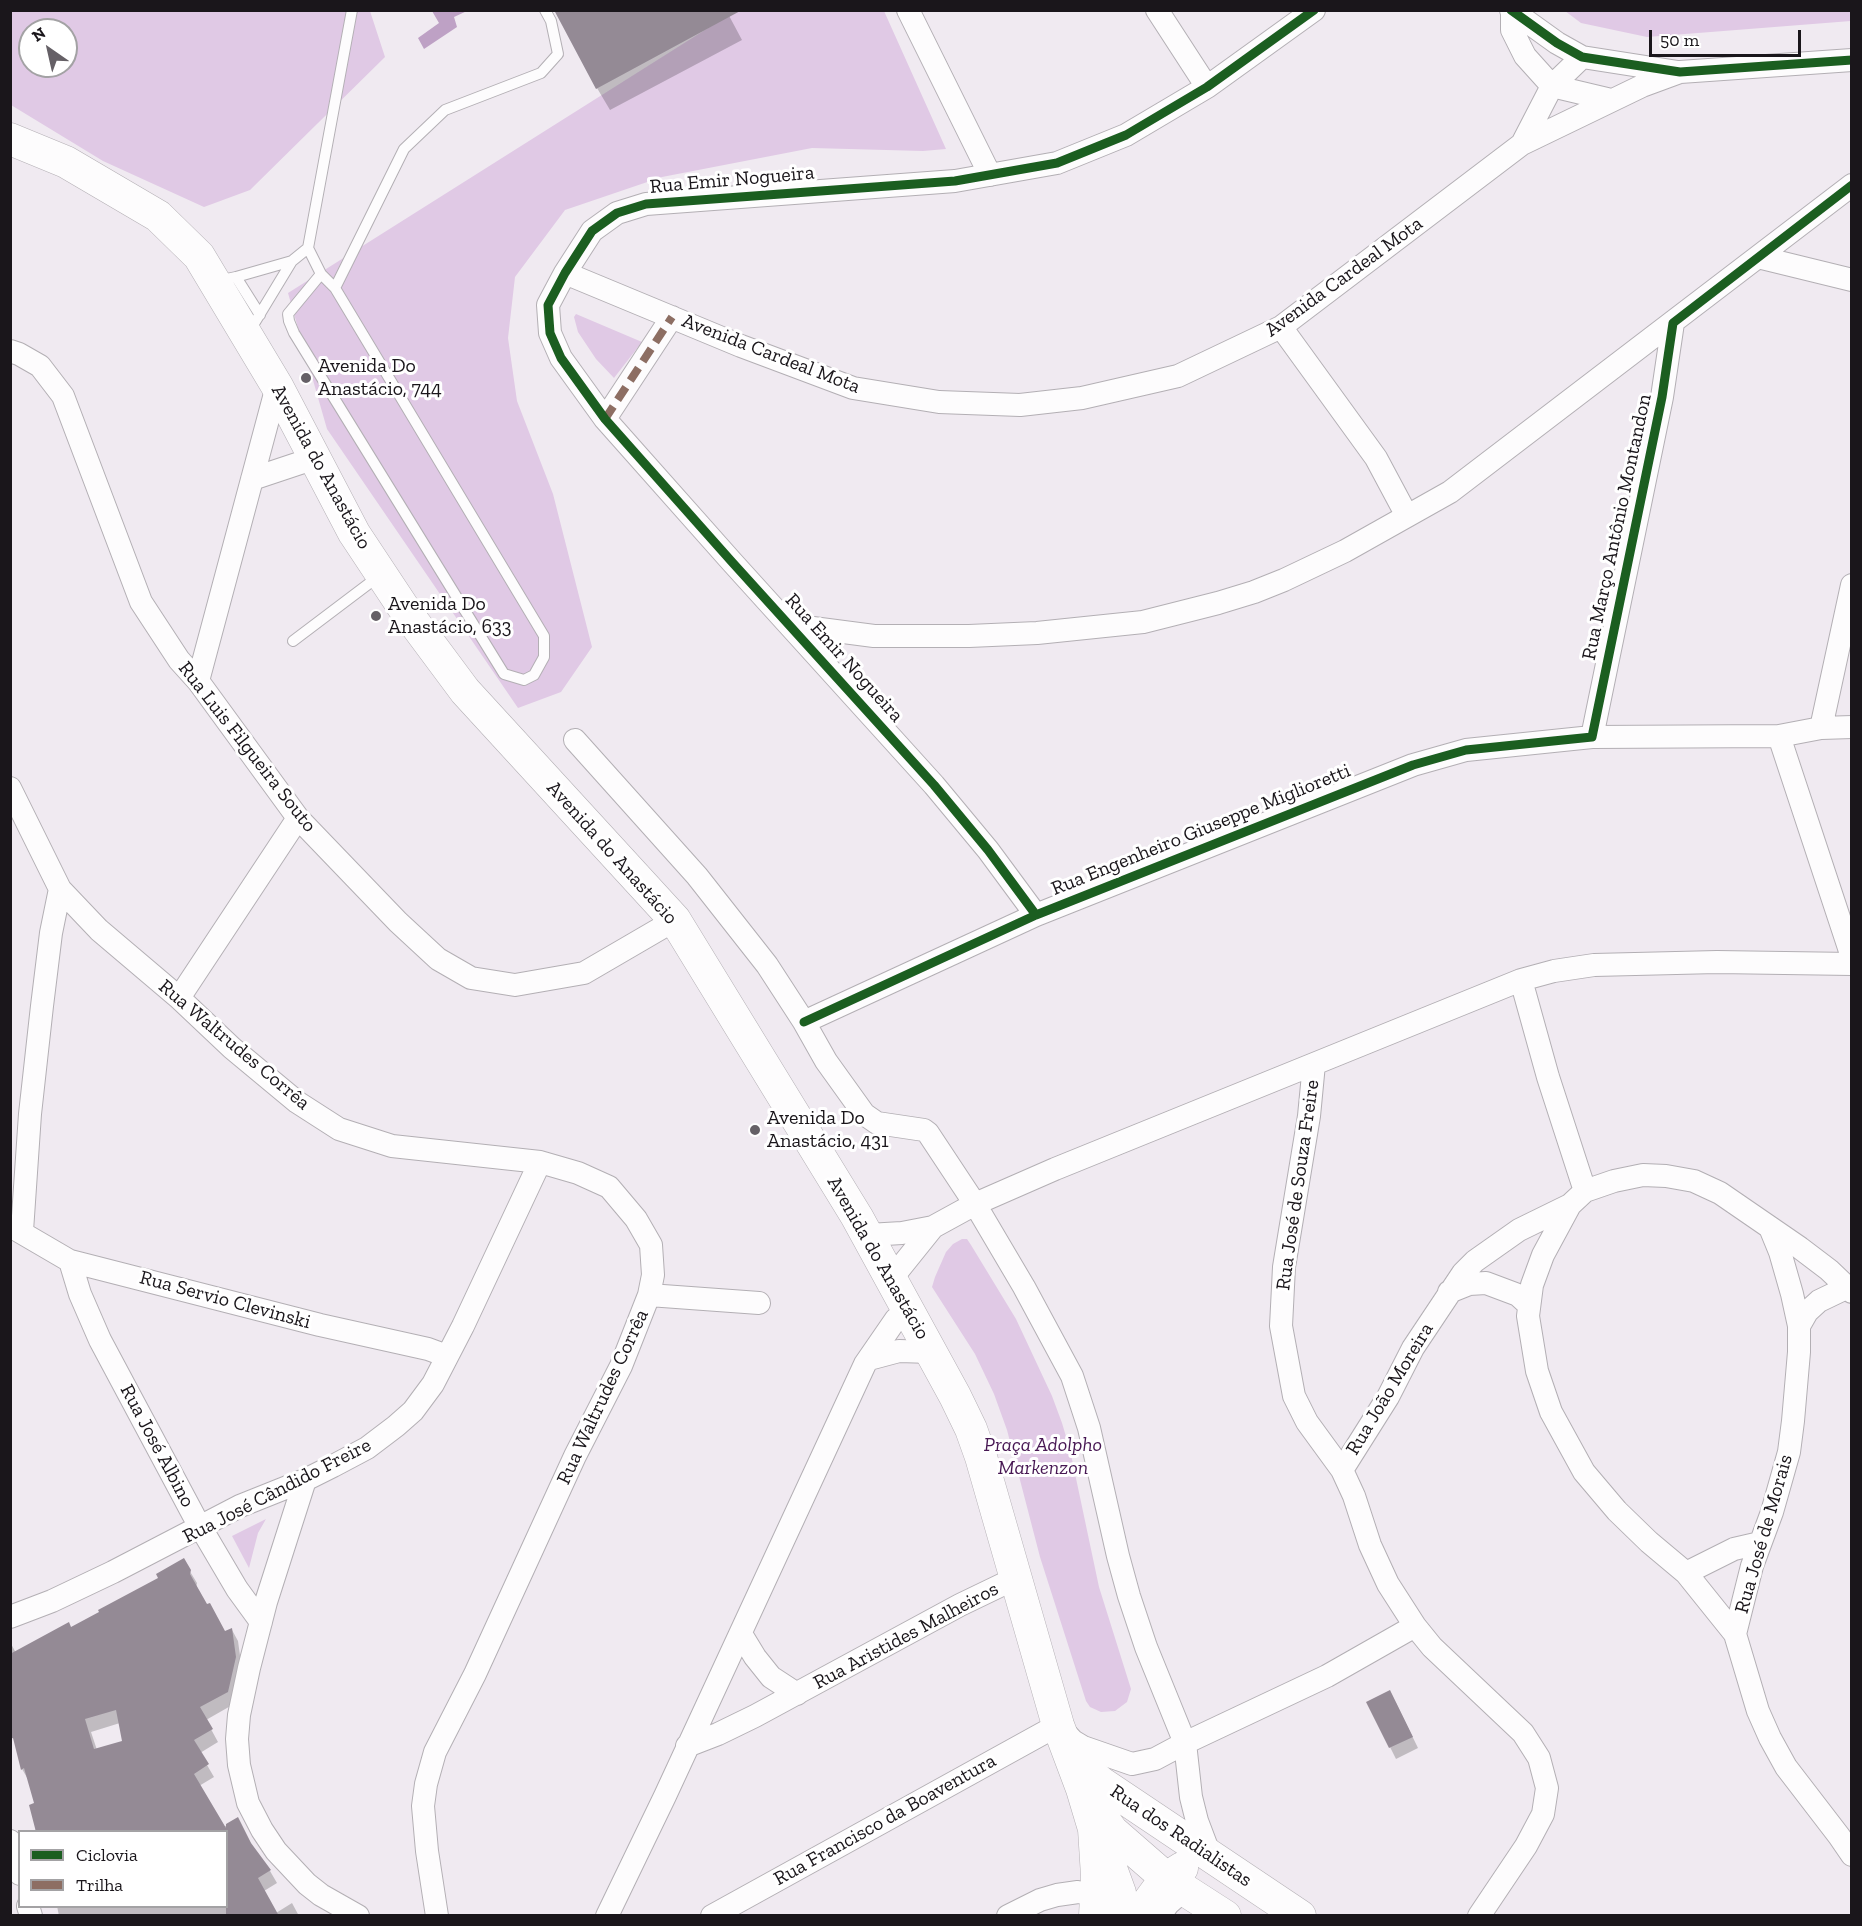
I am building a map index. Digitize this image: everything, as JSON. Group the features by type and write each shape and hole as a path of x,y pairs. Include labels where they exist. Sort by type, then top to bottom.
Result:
{"main road":[{"name":"Avenida do Anastácio","path":"10,139 66,162 158,216 225,279 253,325 277,386 354,533 407,613 465,691 675,920 868,1235 971,1429 995,1503 1062,1739 1082,1789 1094,1829 1096,1905"},
{"name":"Rua dos Radialistas","path":"1062,1739 1101,1782 1300,1916"},
{"name":"Rua dos Radialistas","path":"1082,1789 1112,1831 1175,1883 1225,1916"},
{"path":"1094,1829 1120,1893 1120,1916"},
{"path":"1142,1916 1146,1905 1175,1883 1185,1866 1211,1858"}],"street":[{"path":"908,10 990,175"},
{"path":"1157,10 1206,87"},
{"name":"Rua Emir Nogueira","path":"1036,915 988,850 934,785 605,419 561,358 550,333 548,305 592,231 617,213 646,204 955,181 1057,163 1126,135 1206,87 1314,10"},
{"path":"1511,11 1557,43 1582,57 1680,72"},
{"path":"1511,11 1512,30 1526,56 1552,86 1611,99"},
{"name":"Avenida Cardeal Mota","path":"1522,144 1552,86 1582,57"},
{"name":"Avenida Cardeal Mota","path":"565,273 853,388 939,402 1020,405 1082,398 1178,376 1281,327 1522,144 1611,99 1680,72 1851,60"},
{"path":"790,625 874,636 1037,633 1143,622 1218,603 1274,584 1345,551 1450,492 1851,185"},
{"path":"1758,257 1851,280"},
{"path":"605,419 672,316"},
{"name":"Rua Março Antônio Montandon","path":"1592,736 1662,397 1673,323"},
{"path":"1281,327 1376,458 1407,516"},
{"name":"Rua Luis Filgueira Souto","path":"10,351 40,366 63,396 141,602 179,660 198,681 298,818 438,959 471,978 515,985 584,973 675,920"},
{"path":"198,681 277,386"},
{"path":"252,479 315,458"},
{"path":"1821,728 1851,585"},
{"name":"Rua Engenheiro Giuseppe Miglioretti","path":"804,1022 1036,915 1413,765 1466,750 1592,736 1779,736 1821,728 1851,727"},
{"path":"1779,736 1851,957"},
{"path":"574,740 723,908 767,964 804,1022 825,1061 864,1114 877,1123 924,1130 928,1133 975,1204 1024,1287 1072,1376 1089,1428 1129,1596 1146,1647 1185,1743 1191,1797 1211,1858"},
{"path":"10,788 60,889 51,933 16,1229"},
{"path":"179,998 298,818"},
{"name":"Rua Waltrudes Corrêa","path":"60,889 99,930 179,998 232,1048 297,1102 339,1129 392,1146 540,1162 578,1173 609,1187 636,1219 651,1245 653,1275 649,1295 621,1366 575,1456 475,1674 435,1752 426,1784 423,1806 437,1916"},
{"path":"868,1235 902,1233 933,1227 975,1204 1055,1169 1521,980 1554,970 1594,965 1717,962 1851,964"},
{"path":"1521,980 1548,1077 1577,1198 1543,1255 1532,1285 1528,1316 1537,1371 1551,1412 1584,1472 1617,1511 1686,1573 1735,1634"},
{"name":"Rua José de Souza Freire","path":"1314,1064 1309,1116 1286,1247 1281,1326 1294,1396 1307,1422 1341,1470"},
{"name":"Rua José Cândido Freire","path":"10,1617 113,1572 240,1506 305,1480 367,1448 396,1426 413,1411 433,1384 463,1326 540,1162"},
{"name":"Rua João Moreira","path":"1479,1916 1526,1846 1543,1814 1547,1788 1539,1758 1523,1733 1432,1647 1415,1626 1388,1584 1370,1545 1354,1496 1341,1470 1382,1406 1413,1348 1449,1292 1475,1261 1520,1230 1577,1198 1614,1181 1643,1175 1694,1181 1720,1193 1822,1265 1849,1290"},
{"path":"892,1278 933,1227"},
{"name":"Rua Servio Clevinski","path":"16,1229 70,1261 320,1326 428,1349 447,1356"},
{"name":"Rua José de Morais","path":"1771,1230 1780,1252 1799,1326 1797,1375 1789,1452 1772,1512 1760,1543 1735,1634 1758,1711 1770,1737 1786,1767 1845,1827 1851,1856"},
{"name":"Rua José Albino","path":"70,1261 80,1294 100,1340 201,1528 237,1589 261,1622"},
{"path":"1449,1292 1469,1284 1486,1284 1518,1295 1529,1305"},
{"path":"1799,1326 1807,1312 1819,1301 1849,1290"},
{"path":"649,1295 759,1303"},
{"path":"607,1916 869,1359 896,1319 909,1310"},
{"path":"869,1359 899,1350 931,1352"},
{"path":"305,1480 261,1622 239,1715 239,1765 248,1803 276,1851 294,1872 321,1895 358,1916"},
{"path":"1686,1573 1734,1549 1760,1543"},
{"name":"Rua Aristides Malheiros","path":"687,1746 718,1734 797,1694 960,1605 1016,1578"},
{"path":"1062,1739 1073,1741 1083,1747 1132,1764 1155,1759 1327,1676 1415,1626"},
{"name":"Rua Aristides Malheiros","path":"741,1634 754,1657 771,1677 797,1694"},
{"name":"Rua Francisco da Boaventura","path":"712,1916 1062,1739"},
{"path":"10,1841 18,1867"},
{"path":"1160,1916 1168,1904 1175,1883"},
{"path":"1008,1916 1040,1900 1078,1892 1096,1905"}],"lane":[{"path":"321,274 288,314 294,333 504,674 524,680 534,675 544,657 544,636 335,288 321,274 308,248 352,10"},
{"path":"335,288 404,149 445,110 541,73 558,54 551,21 545,10"},
{"path":"253,325 292,261 308,248"},
{"path":"225,279 292,261"},
{"path":"293,641 381,574"}],"green space":[{"path":"1851,10 1851,21 1647,37 1581,23 1565,11"},
{"path":"10,11 370,11 385,57 250,190 204,207 103,161 11,105"},
{"path":"735,11 884,11 946,149 923,151 812,148 662,177 565,210 515,277 508,338 517,401 553,494 592,647 561,692 518,708 327,429 288,293"},
{"path":"576,314 642,342 614,378 596,359 578,332 574,317"},
{"name":"Praça Adolpho Markenzon","path":"962,1239 967,1239 1016,1319 1062,1423 1070,1450 1099,1587 1131,1689 1127,1702 1115,1711 1101,1712 1090,1707 1086,1701 1040,1557 1007,1430 994,1394 975,1354 932,1287 946,1252"},
{"path":"266,1519 258,1533 249,1568 232,1536"}],"shaded area":[{"path":"432,11 467,11 454,17 457,27 424,49 418,38 439,23"}],"building":[{"path":"554,10 742,10 596,89"},
{"path":"184,1558 191,1570 190,1574 207,1604 210,1603 225,1631 232,1628 236,1657 228,1692 200,1707 213,1729 194,1740 209,1764 194,1774 226,1828 226,1824 238,1817 251,1843 271,1870 258,1878 279,1916 226,1916 226,1908 228,1908 228,1830 35,1830 29,1805 34,1803 24,1768 21,1770 13,1738 10,1739 10,1654 69,1622 71,1627 158,1578 156,1574","holes":["116,1710 122,1741 94,1749 85,1719"]},
{"path":"1390,1690 1413,1737 1389,1748 1366,1702"}],"marked path":[{"path":"605,419 672,317"}],"cycle path":[{"path":"1036,915 988,850 934,785 605,419 561,358 550,333 548,305 592,231 617,213 646,204 955,181 1057,163 1126,135 1207,87 1314,10"},
{"path":"1511,10 1557,43 1582,57 1680,72 1852,60"},
{"path":"804,1022 1036,915 1413,765 1466,750 1592,737 1662,397 1673,323 1852,185"}],"place":[{"name":"Avenida Do Anastácio, 744","path":"306,378"},
{"name":"Avenida Do Anastácio, 633","path":"376,616"},
{"name":"Avenida Do Anastácio, 431","path":"755,1130"}]}
